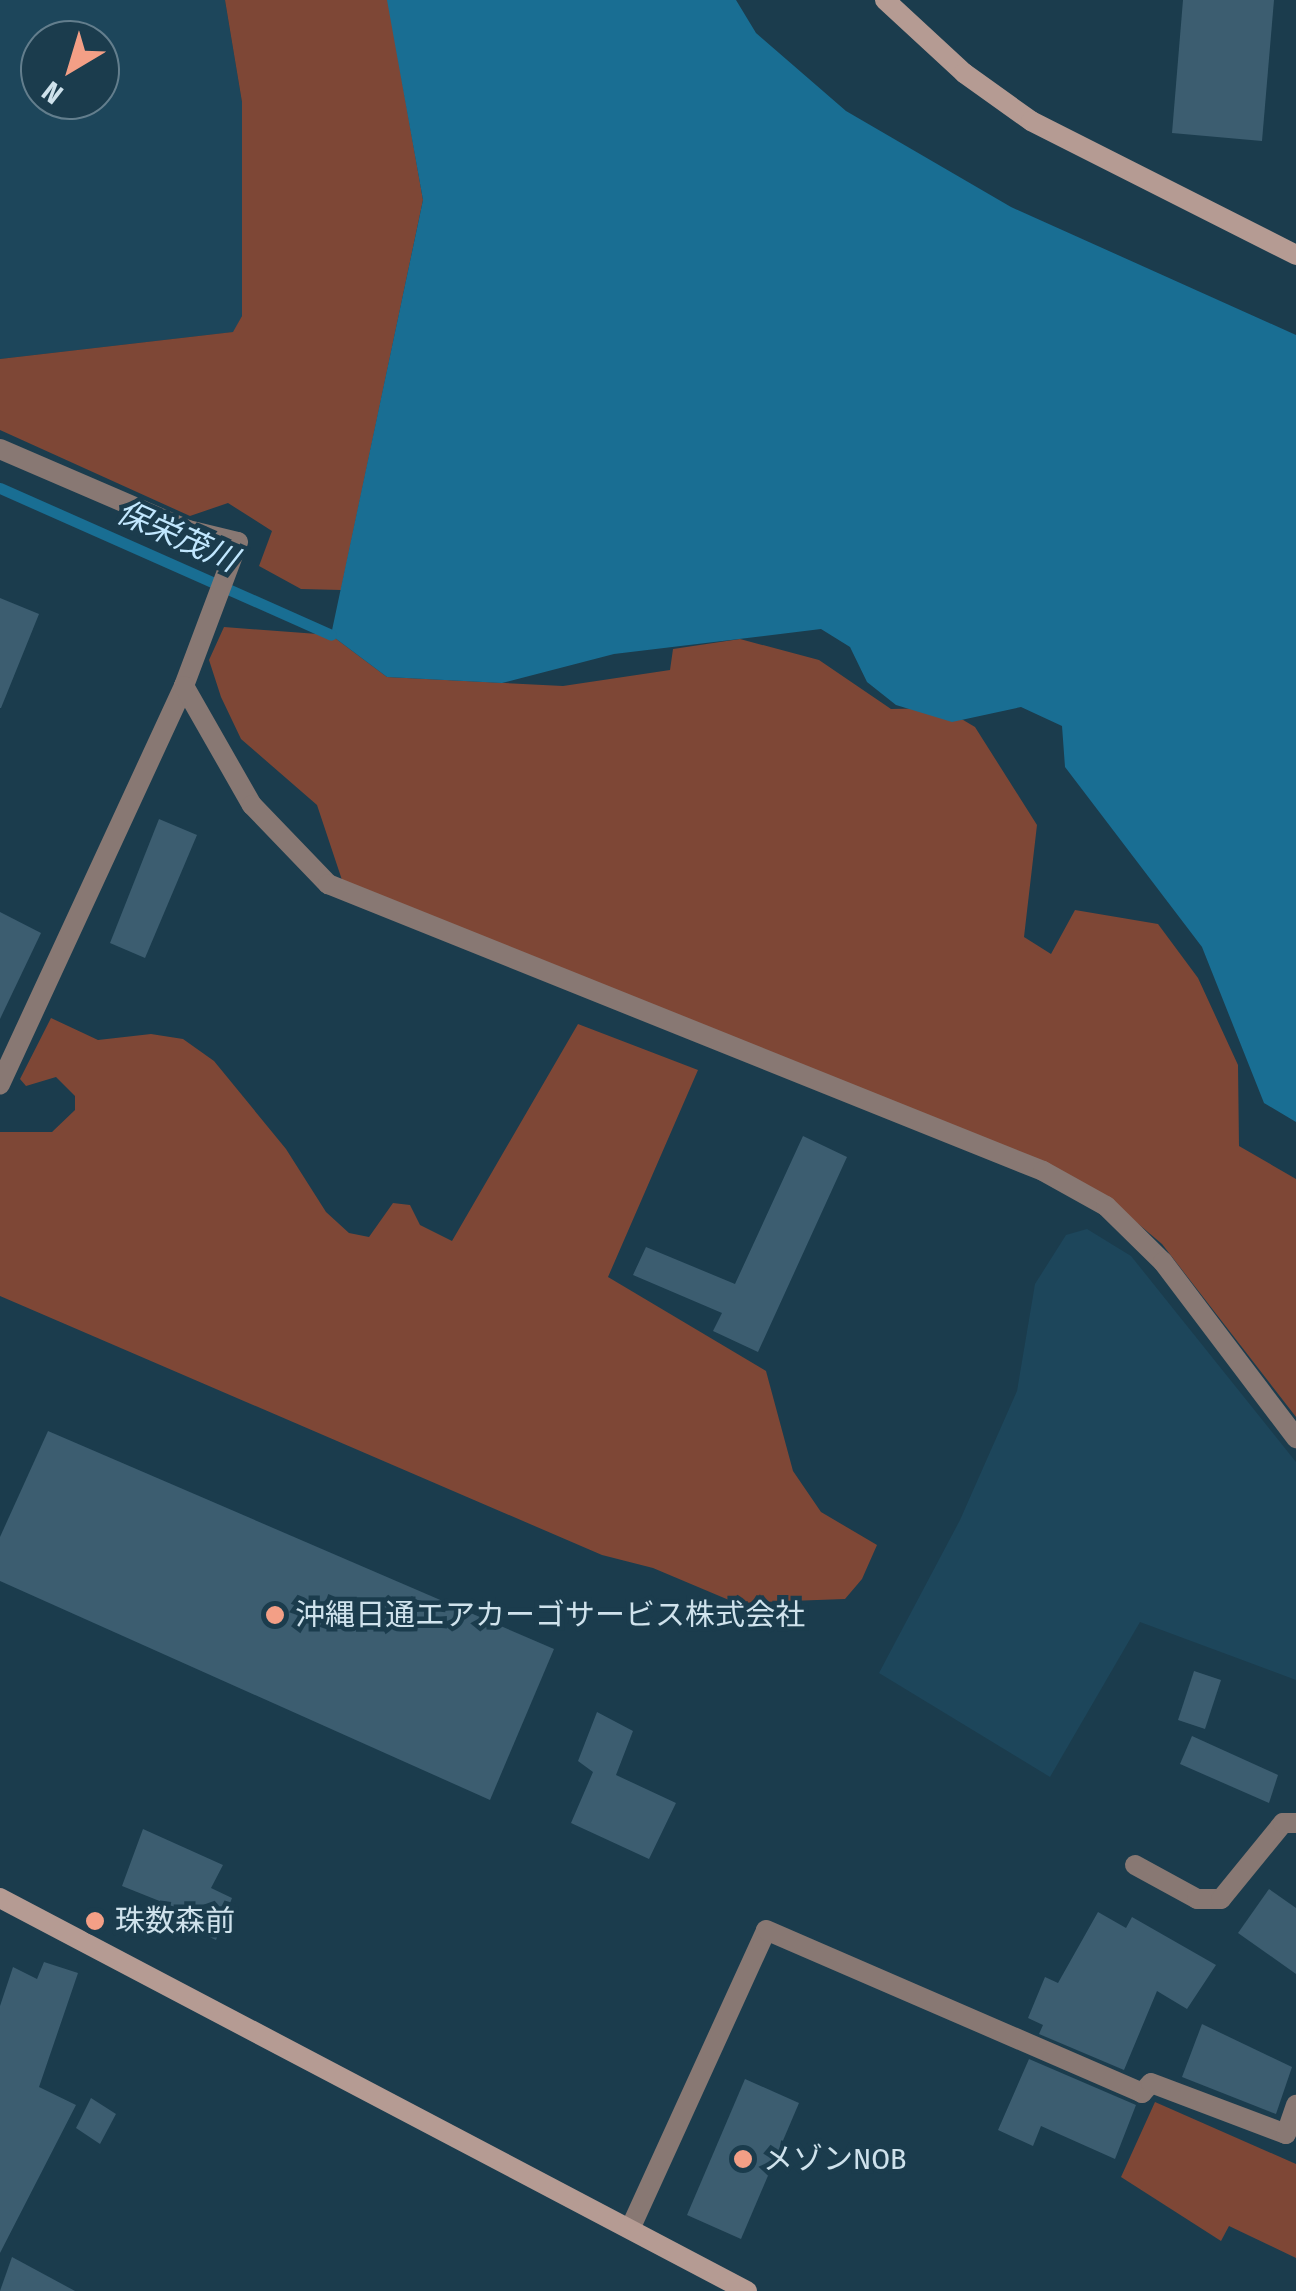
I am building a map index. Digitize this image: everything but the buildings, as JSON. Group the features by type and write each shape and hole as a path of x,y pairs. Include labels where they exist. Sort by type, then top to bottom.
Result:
{"street":[{"path":"884,0 964,73 1031,122 1296,255"},
{"path":"0,450 188,530 238,542 184,686 0,1085"},
{"path":"184,686 252,805 328,884 1043,1171 1106,1206 1163,1262 1296,1438"},
{"path":"1135,1865 1197,1899 1221,1899 1282,1823 1296,1823"},
{"path":"3,1904 747,2291"},
{"path":"630,2230 766,1930 1142,2093 1151,2082 1291,2135 1296,2105"}],"shaded area":[{"path":"0,0 225,0 242,102 242,316 234,332 0,359"},
{"path":"225,0 388,0 423,200 341,590 301,589 259,566 272,531 228,503 190,516 0,430 0,359 233,332 242,316 242,102"},
{"path":"387,0 736,0 756,33 846,111 1011,207 1296,335 1296,1122 1264,1103 1202,947 1065,767 1062,726 1021,707 952,722 896,705 867,682 850,647 821,629 614,654 502,683 387,677 331,635 423,200"},
{"path":"224,627 331,635 387,677 563,686 670,670 673,649 740,639 819,660 891,709 943,708 975,727 1037,825 1024,937 1051,954 1075,910 1158,924 1198,978 1238,1065 1239,1146 1296,1179 1296,1417 1162,1244 1116,1205 343,883 317,805 241,739 221,697 209,660"},
{"path":"51,1018 98,1040 151,1034 183,1039 214,1061 286,1149 326,1212 349,1233 369,1237 393,1203 410,1205 420,1225 452,1241 578,1024 698,1070 608,1277 766,1371 793,1471 821,1512 877,1545 862,1579 845,1599 736,1603 653,1568 602,1555 0,1296 0,1132 52,1132 75,1110 75,1096 56,1077 26,1086 20,1079"},
{"path":"1087,1229 1131,1256 1296,1462 1296,1680 1140,1622 1050,1777 879,1673 960,1520 1017,1391 1035,1284 1066,1235"},
{"path":"1155,2102 1296,2164 1296,2258 1229,2226 1221,2241 1121,2177"}],"waterway":[{"name":"保栄茂川","path":"0,488 331,635"}],"place":[{"name":"沖縄日通エアカーゴサービス株式会社","path":"275,1615"},
{"name":"珠数森前","path":"95,1921"},
{"name":"メゾンNOB","path":"743,2159"}]}
